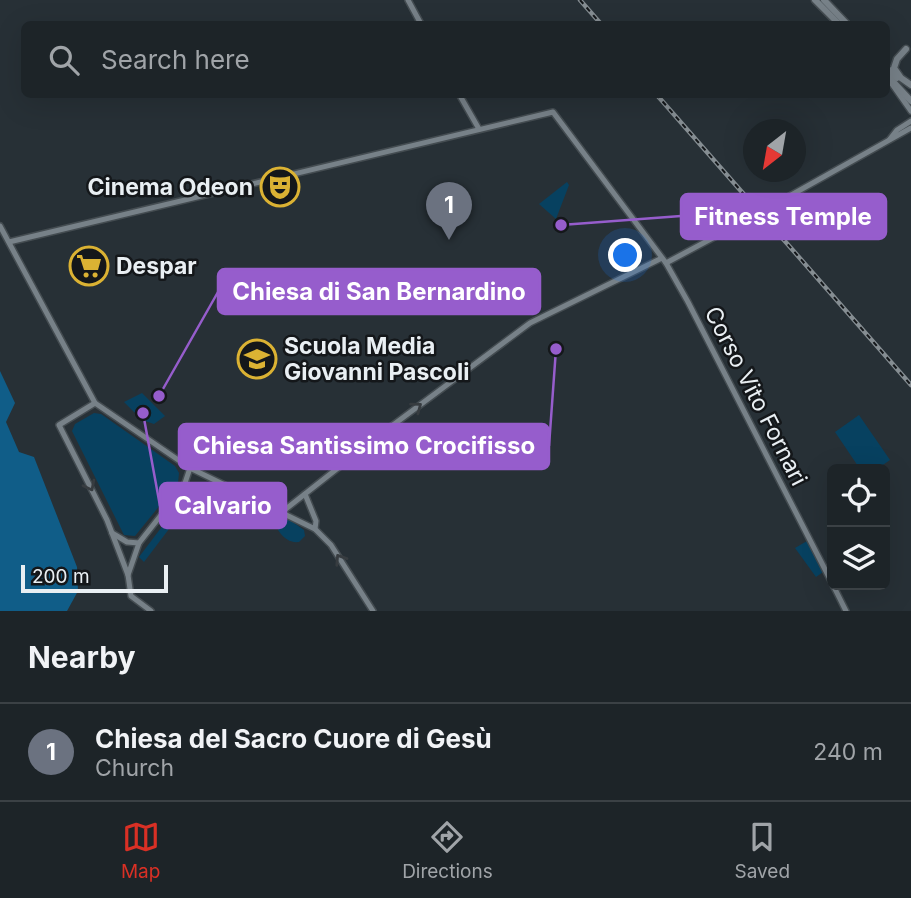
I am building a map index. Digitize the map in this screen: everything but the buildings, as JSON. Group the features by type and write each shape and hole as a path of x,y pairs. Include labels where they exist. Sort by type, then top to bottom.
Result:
{"main road":[{"path":"815,0 836,21"},
{"path":"824,0 844,21"},
{"path":"906,49 897,59 894,68 901,78 911,85"},
{"path":"890,70 911,91"},
{"path":"890,78 911,101"}],"street":[{"path":"408,0 419,21"},
{"path":"890,80 911,111"},
{"path":"8,241 168,206 479,129 461,98"},
{"name":"Corso Vito Fornari","path":"479,129 553,112 664,260 827,572"},
{"path":"889,140 897,130 911,121"},
{"path":"777,203 910,129"},
{"path":"282,512 530,323 752,217"},
{"path":"0,226 95,404 190,468 316,529 331,545 373,611"},
{"path":"95,404 59,425 112,533 128,575 131,596 151,611"},
{"path":"128,575 139,543 184,486 190,468"},
{"path":"305,494 316,521 316,529"},
{"path":"112,533 127,542 139,543"},
{"name":"Corso Vito Fornari","path":"836,590 846,611"}],"shaded area":[{"path":"567,182 569,185 556,219 539,204"},
{"path":"0,371 15,403 6,422 19,452 34,457 77,567 78,591 67,611 0,611"},
{"path":"142,393 165,416 154,424 142,420 124,402"},
{"path":"94,413 101,414 175,466 179,473 178,483 135,536 124,535 72,431 75,424"},
{"path":"859,415 890,460 884,464 857,464 835,432"},
{"path":"167,520 172,525 144,562 139,557"},
{"path":"285,520 290,520 304,530 305,536 299,542 287,539 278,530"},
{"path":"807,541 823,572 816,577 795,548"}],"tunnel":[{"path":"752,217 777,203"}],"railway":[{"path":"580,0 598,21"},
{"path":"660,98 911,385"}],"place":[{"name":"Cinema Odeon","path":"280,187"},
{"name":"Fitness Temple","path":"561,225"},
{"name":"Chiesa del Sacro Cuore di Gesù","path":"449,240"},
{"name":"Despar","path":"89,266"},
{"name":"Chiesa Santissimo Crocifisso","path":"556,349"},
{"name":"Scuola Media Giovanni Pascoli","path":"257,359"},
{"name":"Chiesa di San Bernardino","path":"159,396"},
{"name":"Calvario","path":"143,413"}]}
